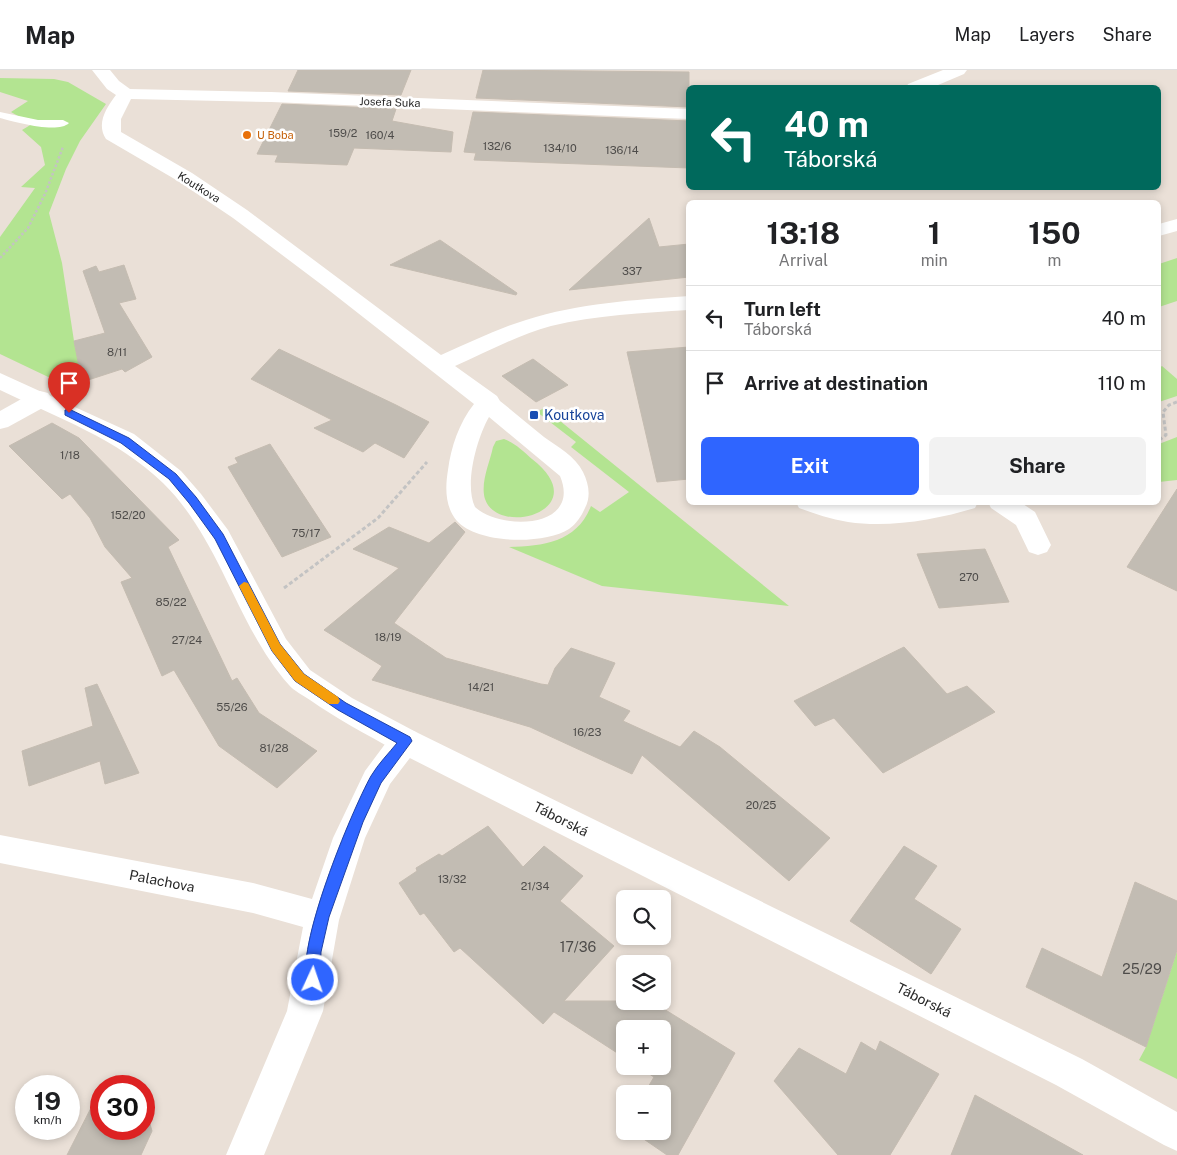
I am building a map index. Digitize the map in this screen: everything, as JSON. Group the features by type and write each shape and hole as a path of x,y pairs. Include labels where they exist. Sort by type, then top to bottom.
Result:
{"street":[{"path":"101,70 113,85 126,94"},
{"path":"921,85 958,70"},
{"name":"Josefa Suka","path":"126,94 271,97 686,114"},
{"name":"Koutkova","path":"126,94 119,103 110,122 110,130 113,135 215,197 489,402 558,459 570,472 577,487 577,502 567,518 550,527 502,530 482,524 465,513 458,498 459,471 469,435 477,416 489,402"},
{"path":"1161,229 1177,225"},
{"path":"438,365 543,322 571,315 686,303"},
{"name":"Táborská","path":"0,381 125,440 172,477 192,500 219,537 276,647 300,678 342,707 405,741 1069,1072 1177,1132"},
{"path":"0,421 40,400"},
{"path":"818,505 844,513 871,516 946,505"},
{"path":"1005,505 1026,519 1038,545"},
{"path":"245,1155 305,1011 313,980 314,952 322,917 353,831 376,779 405,741"},
{"name":"Palachova","path":"0,849 253,898 322,917"}],"lane":[{"path":"0,115 38,123 63,123"}],"path":[{"path":"0,258 28,228 45,194 63,148 63,123"},
{"path":"1161,439 1166,436 1162,411 1164,407 1177,402"},
{"path":"256,609 378,518 428,460"}],"green space":[{"path":"0,78 54,79 68,82 106,104 80,141 66,169 49,213 62,263 74,341 86,395 0,354 0,237 35,188 21,187 45,165 41,147 22,130 32,124 11,112 28,101 0,92"},
{"path":"1177,258 1177,301 1161,306 1161,263"},
{"path":"1161,367 1177,379 1177,396 1161,401"},
{"path":"544,408 789,606 602,586 509,547 535,545 558,540 568,535 577,527 585,518 591,506 600,512 629,492 571,447 576,442 537,412"},
{"path":"1177,437 1177,480 1161,482 1161,443"},
{"path":"504,439 522,450 549,477 554,492 549,504 538,513 523,517 507,516 493,511 485,499 485,479 493,447 496,441"},
{"path":"1177,951 1177,1079 1139,1060 1146,1047"}],"building":[{"path":"298,70 411,70 401,95 288,91"},
{"path":"483,70 689,72 689,85 686,85 686,107 476,98"},
{"path":"282,104 396,109 392,121 453,132 451,152 354,148 347,165 275,162 278,155 257,154"},
{"path":"473,112 686,121 686,168 474,160 476,153 464,152"},
{"path":"649,218 659,247 686,244 686,277 569,290"},
{"path":"440,240 517,293 516,295 390,265"},
{"path":"124,265 136,299 119,303 152,357 125,372 122,369 82,382 74,341 105,333 83,271 96,266 99,272"},
{"path":"686,347 686,479 657,482 627,352"},
{"path":"279,349 429,422 404,458 375,443 363,452 314,428 332,420 251,379"},
{"path":"533,359 568,385 536,402 502,376"},
{"path":"52,423 79,438 179,540 168,547 232,681 237,678 259,713 317,751 277,788 219,746 174,670 162,676 121,582 132,578 105,547 90,518 70,494 62,499 9,446"},
{"path":"270,444 331,537 282,557 228,467 238,463 235,458"},
{"path":"1177,489 1177,591 1127,567"},
{"path":"455,522 465,532 394,623 446,658 541,684 548,685 555,668 571,648 615,663 599,697 630,711 623,721 680,747 694,731 720,747 830,838 789,881 642,755 632,774 530,727 372,680 382,666 324,630 399,568 353,549 389,527 429,543"},
{"path":"985,549 1009,602 939,608 917,554"},
{"path":"904,647 947,694 967,686 995,712 883,773 834,718 815,726 794,701"},
{"path":"97,684 139,773 105,784 100,761 29,786 22,751 93,726 85,688"},
{"path":"488,826 523,867 544,846 583,876 560,901 614,946 564,1001 616,1001 616,1010 666,1010 735,1053 678,1155 667,1155 645,1140 671,1140 671,1085 649,1085 654,1077 651,1075 671,1075 671,1020 616,1020 616,1052 554,1012 543,1024 460,948 454,952 424,913 420,915 399,883 417,871 416,868 439,854 442,856"},
{"path":"904,846 937,866 914,899 961,929 931,974 850,921"},
{"path":"1135,882 1177,901 1177,950 1146,1047 1026,987 1042,948 1102,977"},
{"path":"880,1041 939,1074 890,1155 838,1155 774,1081 799,1048 846,1074 861,1042 876,1051"},
{"path":"975,1095 1083,1155 951,1155"},
{"path":"90,1110 90,1140 148,1140 141,1155 67,1155 75,1140 80,1140 80,1129"}],"slow traffic":[{"path":"244,586 276,647 300,678 334,701"}],"place":[{"name":"U Boba","path":"247,135"},
{"name":"Koutkova","path":"534,415"}],"route":[{"path":"69,413 125,440 172,477 192,500 219,537 276,647 300,678 342,707 405,741 376,779 356,822 338,868 322,917 314,952 313,980"}]}
